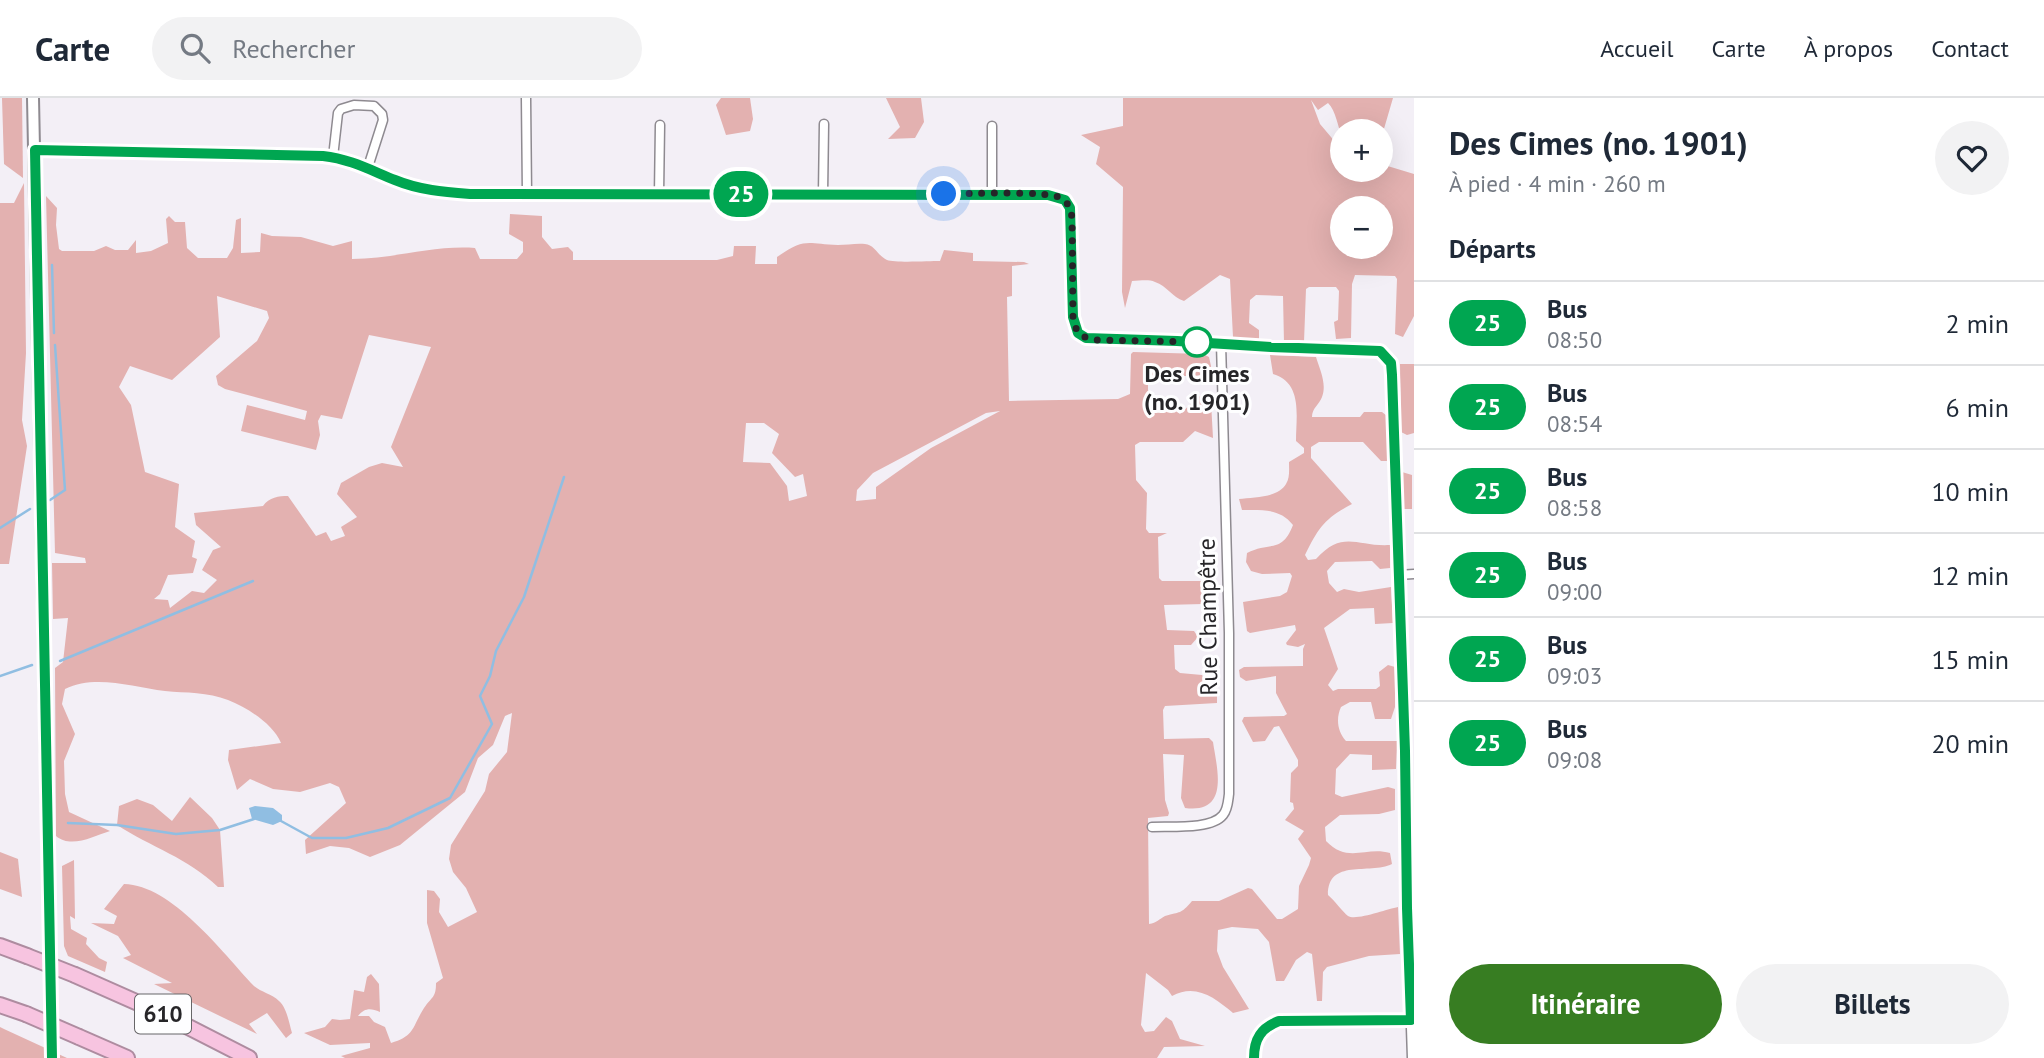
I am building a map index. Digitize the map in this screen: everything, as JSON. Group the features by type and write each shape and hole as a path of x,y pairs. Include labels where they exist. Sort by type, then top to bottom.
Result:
{"highway":[{"name":"610","path":"0,946 75,975 163,1014 249,1058"},
{"name":"610","path":"0,1005 127,1058"}],"street":[{"path":"33,98 52,1058"},
{"path":"526,98 527,194"},
{"path":"332,157 341,108 355,105 373,106 378,109 383,120 368,167"},
{"path":"823,194 824,124"},
{"path":"660,125 660,194"},
{"path":"992,126 992,194"},
{"path":"35,150 332,157 368,167 394,180 426,190 470,194 1057,196 1065,200 1070,208 1073,317 1078,333 1086,338 1380,351 1391,363 1392,375 1412,1058"},
{"name":"Rue Champêtre","path":"1152,827 1212,822 1224,813 1229,794 1230,659 1221,343"},
{"path":"1398,575 1414,574"},
{"path":"1254,1058 1256,1038 1261,1031 1279,1021 1411,1020"}],"shaded area":[{"path":"2,98 22,98 23,178 4,164"},
{"path":"721,98 750,98 753,119 750,131 726,135 716,105"},
{"path":"886,98 921,98 924,122 915,138 888,139 900,127"},
{"path":"1123,98 1393,98 1387,119 1336,119 1328,103 1318,110 1311,100 1320,124 1330,136 1330,182 1393,182 1393,168 1414,174 1414,316 1403,337 1395,334 1395,276 1355,275 1352,284 1351,338 1336,339 1334,322 1338,320 1339,291 1336,287 1306,289 1304,342 1284,343 1283,296 1256,295 1250,300 1249,323 1259,330 1259,341 1233,337 1230,279 1220,275 1184,301 1155,282 1132,281 1125,308 1122,292 1123,187 1096,164 1100,147 1081,135 1123,126"},
{"path":"24,183 26,353 22,420 27,446 9,564 0,564 0,203 14,203"},
{"path":"46,196 57,208 56,225 59,249 62,251 94,251 106,246 115,250 128,250 136,240 136,253 151,251 168,243 166,219 169,216 175,222 185,222 187,248 198,258 227,258 233,248 236,220 241,218 241,253 260,252 261,233 301,237 333,246 352,241 352,259 428,250 475,248 480,259 517,259 523,252 523,242 509,234 510,214 542,216 542,237 552,249 568,247 573,252 573,260 717,260 733,256 734,246 756,246 755,264 777,264 777,257 787,251 801,244 812,243 865,244 891,261 940,261 944,250 973,253 973,261 1024,262 1029,264 1012,266 1012,296 1007,297 1009,401 1118,399 1130,394 1133,352 1203,354 1209,357 1211,366 1210,373 1202,375 1154,379 1148,383 1148,390 1157,403 1165,403 1180,414 1198,397 1204,395 1211,402 1213,438 1195,431 1183,442 1140,442 1135,445 1136,480 1147,493 1146,529 1149,533 1167,533 1158,537 1159,578 1162,581 1213,581 1216,586 1213,600 1203,604 1164,605 1167,630 1194,631 1198,637 1191,645 1174,645 1175,669 1180,673 1202,675 1207,684 1217,685 1217,703 1165,706 1164,739 1209,738 1213,742 1218,776 1215,797 1209,804 1199,808 1185,808 1181,798 1184,755 1163,754 1165,800 1169,813 1168,816 1148,818 1149,924 1180,912 1192,901 1219,901 1248,888 1252,889 1277,919 1282,919 1298,909 1299,886 1311,858 1298,839 1304,831 1285,820 1294,809 1293,803 1290,802 1291,773 1298,766 1298,760 1279,726 1274,727 1265,741 1253,742 1242,721 1244,717 1287,714 1276,693 1276,676 1246,681 1240,677 1239,670 1244,667 1303,666 1305,644 1298,647 1287,645 1296,630 1295,625 1250,633 1247,631 1243,602 1280,596 1287,592 1292,576 1290,573 1262,574 1251,571 1246,562 1247,553 1280,543 1293,525 1276,513 1242,510 1239,499 1265,496 1282,489 1288,479 1289,462 1304,453 1304,448 1296,441 1297,411 1293,393 1283,378 1273,374 1270,355 1316,357 1324,387 1312,417 1360,417 1364,412 1382,412 1387,416 1388,461 1381,461 1363,442 1319,442 1311,447 1311,458 1352,504 1323,525 1305,555 1308,560 1316,559 1334,544 1343,542 1390,545 1390,568 1380,569 1372,561 1335,562 1327,571 1329,583 1337,592 1344,589 1359,592 1391,587 1393,623 1375,624 1374,608 1350,609 1324,628 1338,669 1328,685 1333,691 1376,689 1380,686 1379,672 1388,665 1395,667 1395,707 1391,719 1375,719 1371,702 1350,702 1341,707 1338,720 1339,729 1346,741 1397,741 1396,769 1372,770 1372,755 1350,754 1336,769 1335,794 1342,797 1388,787 1395,789 1395,810 1379,814 1340,815 1325,827 1326,841 1342,852 1390,853 1392,864 1351,870 1335,876 1330,883 1328,895 1352,917 1398,907 1400,954 1369,956 1327,967 1323,972 1322,1001 1317,1001 1312,954 1307,952 1296,960 1284,981 1276,981 1269,942 1258,929 1232,927 1218,930 1217,951 1223,967 1249,1009 1233,1013 1219,1002 1197,992 1181,992 1172,996 1146,973 1141,1025 1145,1032 1154,1031 1166,1017 1172,1021 1180,1039 1205,1046 1164,1047 1157,1058 345,1058 341,1056 370,1048 370,1043 330,1045 304,1033 325,1027 332,1019 350,1019 354,990 364,992 367,977 371,974 379,984 380,1012 368,1010 358,1016 369,1016 374,1022 385,1027 391,1043 409,1034 434,994 436,983 443,978 427,923 427,890 434,891 440,899 439,912 448,927 477,912 466,888 453,872 449,859 451,845 485,791 489,774 507,752 512,713 505,716 493,745 478,758 465,792 400,845 370,857 349,848 330,846 306,854 305,840 346,803 339,787 330,783 300,792 273,789 250,779 237,790 228,760 229,750 281,743 272,729 259,717 236,703 213,695 101,682 77,685 65,689 62,704 75,734 64,761 65,794 69,812 110,831 83,840 62,840 56,836 55,668 63,662 68,618 53,619 52,563 86,563 85,558 55,553","holes":["217,296 267,311 269,318 257,341 216,376 218,385 307,411 305,420 247,405 241,431 316,450 320,435 318,421 321,415 342,419 369,335 431,347 391,447 403,467 382,463 369,467 341,483 337,494 357,517 341,527 345,536 331,541 326,532 316,536 288,496 271,499 263,506 194,513 196,525 221,547 213,550 202,570 217,580 204,593 192,591 170,608 168,600 154,599 160,594 168,575 193,573 197,559 192,557 195,541 175,527 179,484 145,472 131,405 119,387 130,366 172,380 220,337","1000,411 931,448 876,487 876,499 856,501 857,490 873,473 986,413","746,423 764,423 779,434 772,453 795,477 803,474 807,496 789,501 787,486 770,463 743,462"]},
{"path":"1400,364 1414,364 1414,433 1407,435 1401,432"},
{"path":"1402,472 1412,475 1412,509 1403,509"},
{"path":"190,797 212,818 220,830 224,887 218,887 182,860 117,825 119,806 137,799 153,805 172,821"},
{"path":"0,852 18,859 22,897 0,889"},
{"path":"74,860 75,919 70,916 71,929 87,938 86,944 99,958 107,962 105,972 68,956 64,946 62,866"},
{"path":"124,884 142,887 160,896 195,923 254,986 282,1004 292,1033 286,1038 267,1013 249,1024 257,1034 154,984 172,983 123,958 131,955 118,936 91,923 114,924 117,916 104,909"},
{"path":"0,1027 4,1029 67,1058 0,1058"}],"water":[{"path":"249,808 273,808 282,815 282,821 273,825 252,819"}],"waterway":[{"path":"52,265 54,333"},
{"path":"50,500 65,490 55,345"},
{"path":"281,821 312,838 346,838 388,828 450,798 492,724 480,696 490,676 496,651 524,597 564,477"},
{"path":"0,528 30,509"},
{"path":"60,661 253,581"},
{"path":"0,676 32,665"},
{"path":"68,823 117,825 176,834 220,830 254,819"}],"bus line":[{"name":"25","path":"52,1058 35,150 323,156 360,163 394,180 426,190 470,194 1057,196 1065,200 1072,217 1074,326 1078,333 1086,338 1372,349 1387,356 1392,375 1411,1020 1279,1021 1268,1025 1256,1038 1254,1058"}],"place":[{"name":"Des Cimes (no. 1901)","path":"1197,342"}],"route":[{"path":"944,194 1048,195 1065,200 1072,217 1073,317 1078,333 1097,340 1197,342"}]}
